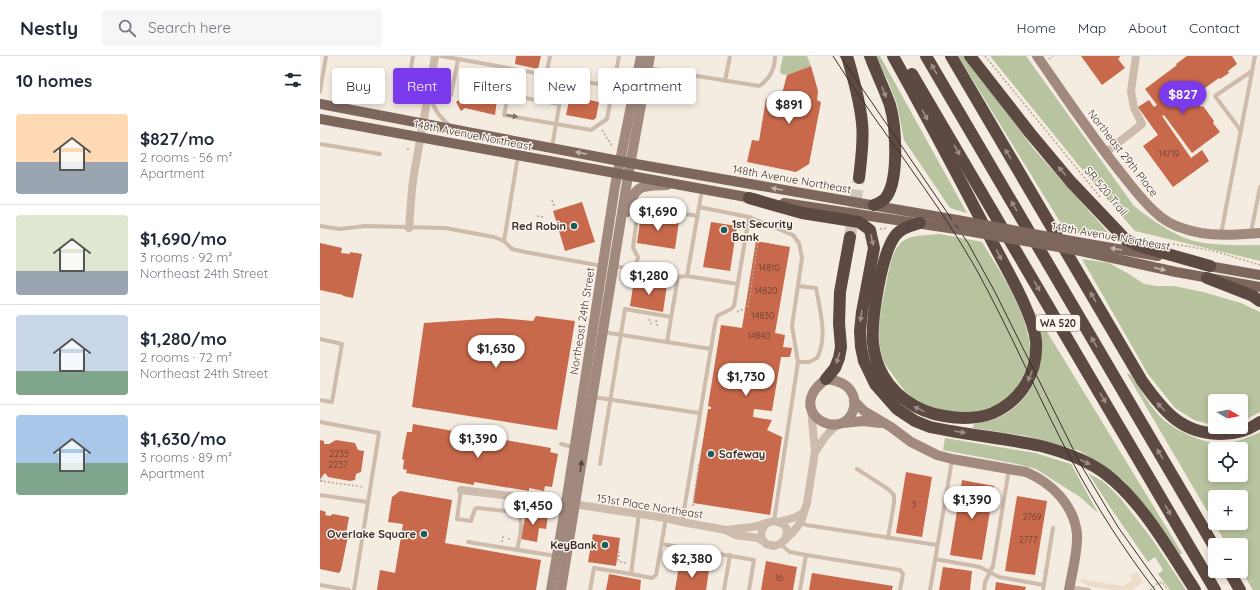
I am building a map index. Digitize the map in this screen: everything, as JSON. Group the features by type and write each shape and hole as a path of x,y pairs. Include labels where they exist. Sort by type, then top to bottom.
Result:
{"highway":[{"path":"847,56 862,122 863,142 859,178"},
{"path":"870,56 889,104 895,126 895,157 891,186 887,196 882,202 874,205"},
{"path":"893,56 950,160 1001,259 1026,308 1034,332 1036,342 1035,360 1028,382 1014,400 994,412 979,417 960,418 935,415 920,410 901,397 889,384 879,368 873,343 873,328 879,286 884,265 895,237 906,228 920,223"},
{"name":"WA 520","path":"901,56 1215,590"},
{"name":"WA 520","path":"926,56 1209,538"},
{"path":"951,56 1142,381 1159,405 1170,416 1184,425 1199,431 1213,434 1228,434 1244,430 1260,422"},
{"path":"970,56 1030,134 1067,177 1126,240 1208,272 1260,301"},
{"path":"749,198 802,213 859,222 870,230 874,248 860,322 861,347 864,361 875,384 897,409 915,421 930,427 1040,446 1066,453 1106,474 1124,490 1140,509 1195,590"},
{"path":"826,379 835,368 841,347 839,323 840,292 850,236"},
{"path":"1232,578 1240,590"}],"main road":[{"name":"Northeast 24th Street","path":"638,68 640,56"},
{"name":"Northeast 24th Street","path":"648,68 650,56"},
{"name":"Northeast 29th Place","path":"1037,56 1105,153 1145,202 1167,221 1184,229 1204,234 1255,234"},
{"name":"148th Avenue Northeast","path":"320,104 619,160 957,220 1208,272 1260,287"},
{"name":"Northeast 24th Street","path":"551,590 556,556 570,504 593,396 603,332 617,174 630,104"},
{"name":"Northeast 24th Street","path":"561,590 574,447 583,390 608,266 616,250 630,162 641,106"},
{"name":"148th Avenue Northeast","path":"320,119 749,198 1079,246"},
{"path":"616,250 632,198 637,190 642,186 675,184"},
{"name":"148th Avenue Northeast","path":"1208,272 1260,275"},
{"path":"840,423 852,414 854,407 853,394 849,388 837,381 826,379 813,393 811,400 813,413 823,423 830,425 863,421 882,423"},
{"path":"583,390 593,396"},
{"path":"854,401 864,412 891,427 917,445 937,455 1026,472 1037,476 1047,483 1064,501 1075,523 1077,536 1070,588"}],"street":[{"path":"433,68 435,56"},
{"path":"1105,153 1142,124 1134,108 1131,91 1136,56"},
{"path":"410,228 412,189 427,104"},
{"path":"783,542 787,529 773,522 761,533 763,541 770,546 774,546 783,542 802,518 807,502 815,452 811,407"},
{"path":"815,452 825,437 840,423"},
{"name":"151st Place Northeast","path":"461,490 666,518 726,530 753,527 796,517 802,518"},
{"name":"151st Place Northeast","path":"726,530 735,535 758,538 763,541"}],"lane":[{"path":"320,92 326,56"},
{"path":"411,68 413,56"},
{"path":"441,56 534,74"},
{"path":"471,62 472,56"},
{"path":"548,68 550,56"},
{"path":"616,68 619,56"},
{"path":"725,81 730,56"},
{"path":"696,76 759,86 770,77 775,56"},
{"path":"1221,235 1255,56"},
{"path":"451,91 458,60"},
{"path":"1241,131 1215,96 1252,71"},
{"path":"534,100 508,95 504,115 591,130 607,119 609,104"},
{"path":"433,104 441,118 455,130"},
{"path":"551,147 559,104"},
{"path":"320,144 380,154"},
{"path":"504,240 519,155"},
{"path":"1255,234 1260,187"},
{"path":"687,276 702,189"},
{"path":"635,269 638,257 633,248 637,216 644,207 698,216"},
{"path":"699,207 749,217 793,235 799,243 802,258 792,326 798,362 773,522"},
{"path":"682,522 699,413 717,316 734,306 749,217"},
{"path":"320,226 340,230 365,226 445,228 494,237 504,240 512,249 525,252 678,277 687,276 738,284"},
{"path":"667,342 678,277"},
{"path":"798,286 816,288 822,321 821,352 817,358 809,362 798,362"},
{"path":"600,464 624,309 671,317"},
{"path":"603,332 710,349"},
{"path":"320,339 342,344 332,402 320,400"},
{"path":"593,396 610,400 699,413"},
{"path":"320,422 379,433 369,488 354,590"},
{"path":"561,444 574,447"},
{"path":"930,590 952,459"},
{"path":"857,468 894,495 888,538"},
{"path":"984,590 985,582 993,566 1010,469"},
{"path":"461,490 457,519 471,521 475,509 478,508 515,512 518,514 521,525 517,550"},
{"path":"320,495 367,502"},
{"path":"631,574 639,514"},
{"path":"590,590 594,568 652,578 656,575 666,518"},
{"path":"802,518 806,525 938,545"},
{"path":"1043,590 1054,528"},
{"path":"468,542 556,556"},
{"path":"783,542 790,552 900,570 903,574 900,590"},
{"path":"662,544 754,560 749,590"},
{"path":"800,590 806,555"},
{"path":"724,590 730,556"},
{"path":"935,559 980,567 999,577 1044,585"},
{"path":"320,585 349,590"},
{"path":"1070,588 1089,590"}],"path":[{"name":"SR 520 Trail","path":"985,56 1103,201"},
{"path":"598,125 612,146"},
{"path":"552,200 554,206"},
{"path":"536,216 542,217"},
{"path":"874,229 888,229"},
{"path":"735,313 748,307 759,236"},
{"path":"1168,243 1214,251 1260,265"},
{"path":"648,316 652,326"},
{"path":"655,317 658,327"},
{"path":"693,506 700,455"},
{"path":"322,476 321,481 369,488"},
{"path":"502,542 503,536"},
{"path":"618,552 620,552 618,561 626,563"},
{"path":"1151,590 1162,582 1168,590"}],"green space":[{"path":"783,56 807,56 811,66 787,75 781,74 780,70"},
{"path":"875,56 880,56 967,213 950,208 904,140 897,104 888,81"},
{"path":"958,56 965,56 1033,148 1113,238 1111,240 1065,230"},
{"path":"990,56 1026,56 1134,206 1139,210 1166,229 1197,242 1229,245 1260,245 1260,261 1135,231 1094,184"},
{"path":"940,234 982,242 1005,280 1019,308 1025,322 1028,336 1030,349 1029,358 1021,381 1013,392 1002,401 990,408 977,412 949,412 935,409 917,401 904,390 884,362 879,341 884,293 896,249 905,239 922,235"},
{"path":"1082,259 1109,263 1144,284 1174,286 1203,292 1241,303 1260,312 1260,412 1248,418 1248,394 1208,394 1208,424 1194,420 1175,408 1148,374"},
{"path":"1035,312 1182,553 1180,555 1148,509 1123,480 1080,451 1026,436 973,428 974,424 998,418 1008,412 1025,397 1031,389 1039,368 1041,357 1040,337"},
{"path":"1127,374 1130,374 1156,412 1169,424 1195,438 1210,442 1208,442 1208,482 1248,482 1248,442 1232,442 1242,440 1260,432 1260,590 1253,590 1246,578 1248,578 1248,538 1223,538 1218,530 1248,530 1248,490 1208,490 1208,513"},
{"path":"945,438 1035,453 1071,464 1098,513 1080,497 1036,469 943,450"},
{"path":"1088,473 1104,482 1121,499 1152,539 1186,590 1170,590 1158,574 1163,570 1155,557 1148,562"}],"shaded area":[{"path":"1137,572 1143,582 1133,589 1135,590 1112,590 1089,586 1083,583 1080,579 1124,586 1132,580 1130,576"}],"building":[{"path":"516,56 541,56 538,68 515,64"},
{"path":"1081,56 1120,56 1118,59 1125,68 1102,85"},
{"path":"1187,56 1232,56 1237,64 1228,71 1229,73 1220,79 1219,78 1194,96 1201,107 1203,106 1214,121 1213,123 1220,132 1192,153 1164,115 1162,116 1191,158 1202,150 1209,161 1173,187 1143,146 1158,135 1138,107 1149,100 1154,107 1157,105 1145,89"},
{"path":"811,66 818,91 817,100 821,102 809,164 796,172 747,162 752,140 759,141 766,99 780,101 787,75"},
{"path":"459,100 459,104 496,104 495,115 465,108 461,111 456,102"},
{"path":"590,100 598,102 596,118 593,120 566,115 568,104 590,104"},
{"name":"Red Robin","path":"582,202 595,242 565,251 553,211"},
{"path":"641,215 679,221 675,249 637,243"},
{"path":"711,222 737,226 730,271 703,267"},
{"path":"756,241 790,247 775,333 785,335 783,347 792,348 790,357 781,357 772,411 754,409 753,417 772,420 767,430 782,437 770,515 693,503 708,409 711,409 711,407 708,406 721,325 742,328"},
{"path":"320,243 342,248 341,253 350,254 350,252 362,254 353,298 320,290"},
{"path":"634,280 667,285 663,312 630,306"},
{"path":"536,316 575,321 557,430 412,407 424,323 498,318 533,321"},
{"path":"413,424 551,448 550,452 558,454 552,487 545,486 544,491 529,488 529,491 474,482 474,485 406,473 407,470 403,469 404,460 402,459 407,432 412,432"},
{"path":"320,440 324,441 324,444 329,444 336,440 355,443 358,450 364,451 361,472 356,474 355,480 350,481 328,477 325,473 320,480"},
{"path":"906,472 932,477 922,537 896,533"},
{"path":"962,480 994,486 982,560 950,555"},
{"name":"Overlake Square","path":"400,491 452,500 445,543 541,560 536,590 377,590 380,570 395,573 403,524 388,522 392,497"},
{"path":"1017,496 1047,501 1035,575 1005,571"},
{"path":"320,510 326,512 325,515 330,516 333,514 349,517 346,534 348,536 341,570 339,573 320,569"},
{"path":"526,511 548,515 546,529 539,528 537,542 521,539"},
{"name":"KeyBank","path":"593,534 620,538 616,566 588,562"},
{"path":"766,561 797,567 793,590 761,590"},
{"path":"679,566 709,570 706,590 675,590"},
{"path":"943,567 972,571 970,590 939,590"},
{"path":"812,573 893,586 892,590 809,590"},
{"path":"609,574 641,580 640,590 606,590"},
{"path":"996,582 1026,587 1025,590 995,590"}],"tunnel":[{"path":"850,237 859,178"}],"tram line":[{"path":"833,56 850,83 959,240 988,291 1081,478 1121,543 1155,590"},
{"path":"840,56 968,243 995,292 1081,465 1118,527 1163,590"}],"place":[{"name":"Red Robin","path":"574,226"},
{"name":"1st Security Bank","path":"724,230"},
{"name":"Safeway","path":"711,454"},
{"name":"Overlake Square","path":"424,534"},
{"name":"KeyBank","path":"605,545"}]}
